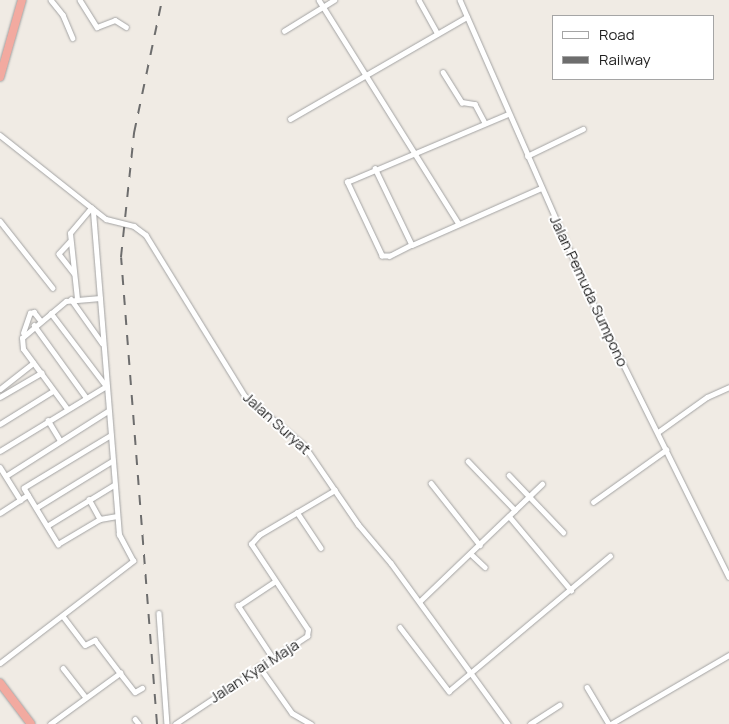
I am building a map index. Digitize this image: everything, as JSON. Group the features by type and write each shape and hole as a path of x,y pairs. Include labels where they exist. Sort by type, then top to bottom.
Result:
{"highway":[{"path":"0,77 22,0"},
{"path":"0,682 31,724"}],"street":[{"path":"50,0 63,15 73,38"},
{"path":"80,0 97,27 115,20 126,27"},
{"path":"319,0 459,224"},
{"path":"284,32 334,0"},
{"path":"420,0 437,34"},
{"name":"Jalan Pemuda Sumpono","path":"460,0 540,188 729,577"},
{"path":"290,119 366,73 467,17"},
{"path":"443,72 462,102 475,104 485,123"},
{"path":"508,114 414,151 348,180 347,187 382,256 390,256 540,188"},
{"path":"527,156 584,129"},
{"name":"Jalan Suryat","path":"0,135 92,209 114,223 134,226 146,235 244,396 304,445 358,524 365,530 420,601 508,724"},
{"path":"375,168 412,245"},
{"path":"78,299 70,242 72,229 92,209"},
{"path":"0,662 132,563 132,556 119,539 92,209"},
{"path":"0,221 53,288"},
{"path":"70,242 59,254 75,274"},
{"path":"23,335 40,320 71,299 100,298"},
{"path":"71,299 103,344"},
{"path":"40,320 34,312 30,312 21,346 66,409"},
{"path":"51,313 105,385"},
{"path":"34,326 86,397"},
{"path":"0,389 33,363"},
{"path":"0,397 40,373"},
{"path":"0,451 105,385"},
{"path":"658,432 707,397 729,387"},
{"path":"0,424 53,391"},
{"path":"6,476 108,411"},
{"path":"48,420 60,440"},
{"path":"17,493 110,436"},
{"path":"592,502 666,450"},
{"path":"36,508 112,460"},
{"path":"468,462 515,510"},
{"path":"0,467 21,500"},
{"path":"509,475 563,532"},
{"path":"431,483 480,545"},
{"path":"420,601 542,484"},
{"path":"47,526 114,485"},
{"path":"24,488 58,544 100,519 117,516"},
{"name":"Jalan Kyai Maja","path":"175,724 309,634 251,544 259,535 335,490"},
{"path":"0,512 28,495"},
{"path":"89,499 100,519"},
{"path":"297,512 321,548"},
{"path":"508,516 571,590"},
{"path":"471,554 485,567"},
{"path":"400,627 448,690 472,673 610,556"},
{"path":"273,659 238,606 274,582"},
{"path":"159,613 167,724"},
{"path":"63,616 85,645 95,640 135,692 142,688"},
{"path":"588,687 611,724 662,696 729,655"},
{"path":"259,666 287,707 302,721 311,724"},
{"path":"63,668 86,697"},
{"path":"50,724 120,673"},
{"path":"530,724 558,705"},
{"path":"135,719 139,724"}],"railway":[{"path":"157,724 121,257 134,133 162,0"}]}
